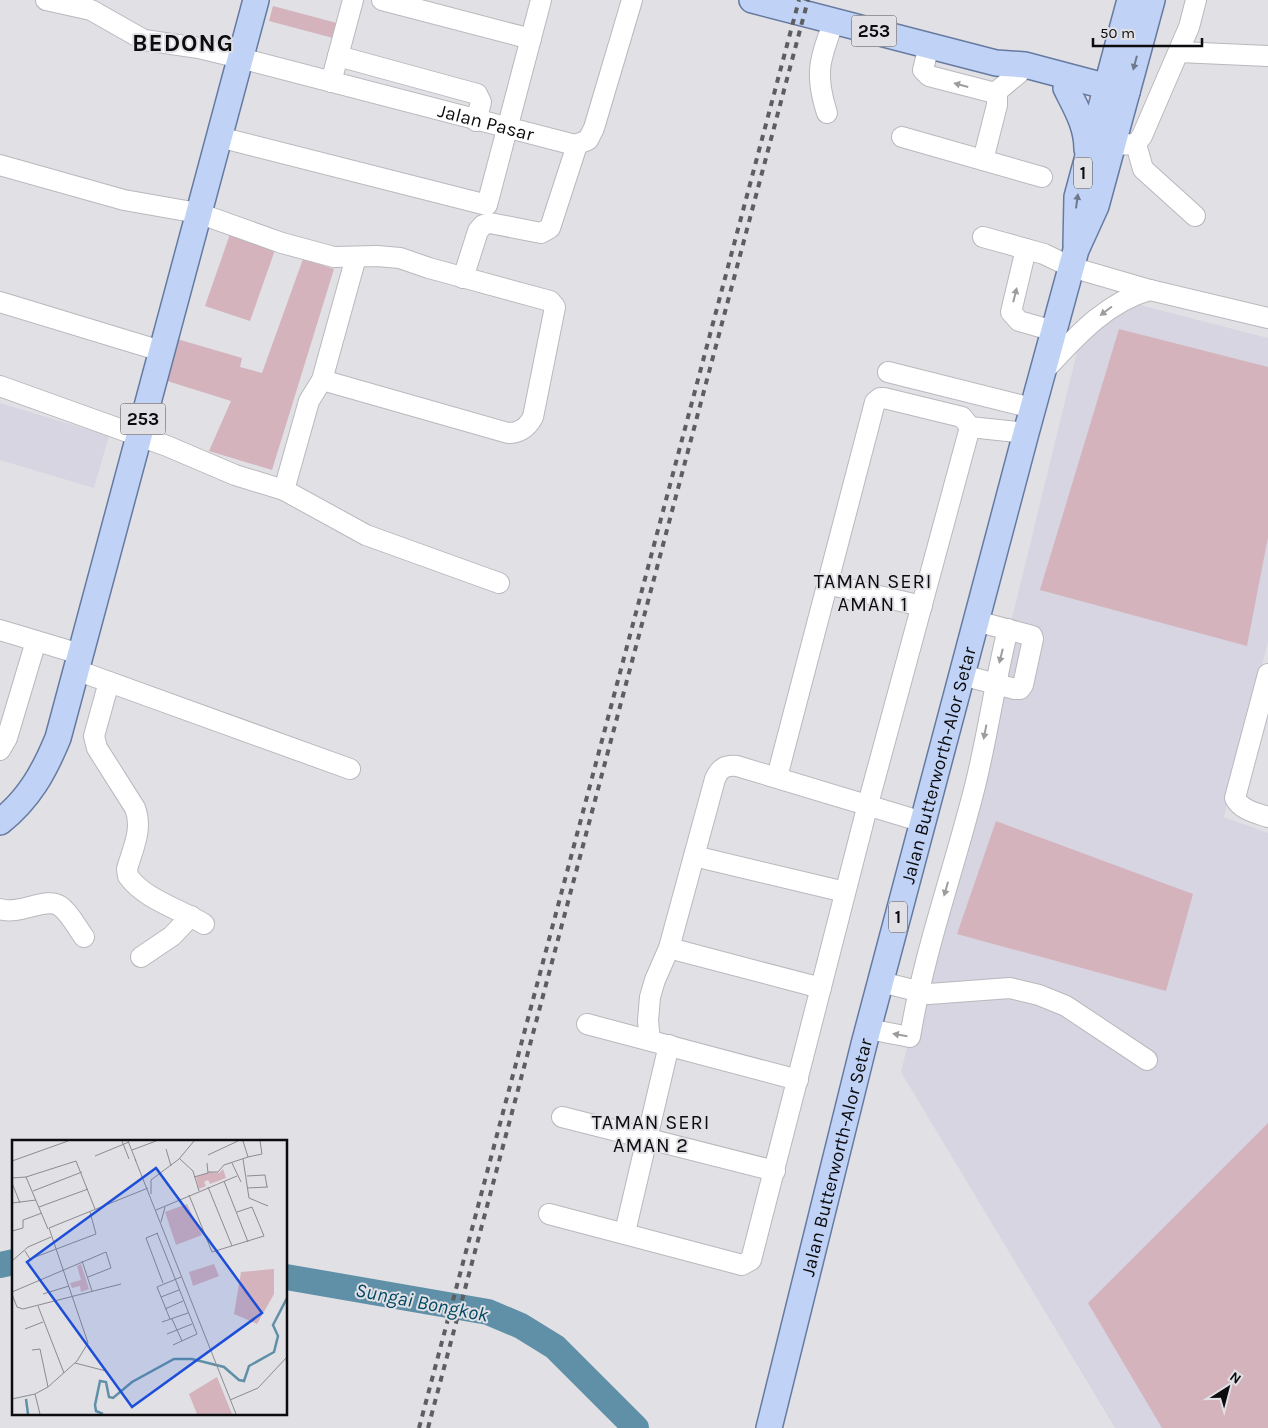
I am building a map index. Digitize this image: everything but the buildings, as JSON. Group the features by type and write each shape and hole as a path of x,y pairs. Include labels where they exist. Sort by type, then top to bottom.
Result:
{"main road":[{"name":"253","path":"0,822 16,809 34,787 47,765 58,738 256,0"},
{"name":"Jalan Butterworth-Alor Setar","path":"769,1428 868,1029 1032,408 1074,258 1124,144 1115,96 1118,45 1130,0"},
{"name":"Jalan Butterworth-Alor Setar","path":"1074,258 1075,204 1087,159 1115,96 1152,0"},
{"name":"253","path":"766,2 996,62 1026,65 1070,83"},
{"path":"1087,159 1087,139 1070,83 1100,67 1118,45"},
{"name":"253","path":"996,62 1019,73 1070,83 1115,96"}],"street":[{"name":"Jalan Pasar","path":"46,0 90,10 144,40 199,48 568,145 577,145"},
{"path":"331,82 352,0"},
{"path":"382,0 531,39"},
{"path":"219,137 485,206 490,200 541,0"},
{"path":"463,278 478,230 483,225 490,223 541,233 550,228 577,145 588,140 594,128 632,0"},
{"path":"1195,216 1143,169 1124,144 1142,136 1189,27 1196,0"},
{"path":"827,114 822,98 820,60 834,21"},
{"path":"929,45 923,67 926,75 991,93 997,92 1019,73"},
{"path":"1179,52 1268,56"},
{"path":"338,56 477,94 481,102 476,120"},
{"path":"983,160 998,105 997,92"},
{"path":"902,137 1042,177"},
{"path":"0,165 124,200 198,213 282,243 334,257 400,258 463,278 550,301 555,307 533,417 522,430 508,433 322,380"},
{"path":"983,237 1057,259 1074,258 1150,290 1268,318"},
{"path":"1026,249 1011,312 1019,321 1054,331"},
{"path":"284,490 309,401 322,380 356,257"},
{"path":"1042,374 1092,321 1116,303 1150,290"},
{"path":"0,302 161,351"},
{"path":"888,372 1032,408"},
{"path":"0,386 167,446 235,475 284,490 366,535 499,583"},
{"path":"777,777 875,402 884,398 962,417 970,426 1026,433"},
{"path":"549,1214 625,1232 742,1265 747,1263 755,1252 845,892 970,426"},
{"path":"827,584 922,606"},
{"path":"962,676 1020,689 1023,685 1033,639 1028,634 976,621"},
{"path":"868,1029 910,1037 917,991 975,784 994,684 1008,629"},
{"path":"0,630 36,641 78,662 109,682 350,768"},
{"path":"0,750 7,738 36,641"},
{"path":"1268,674 1235,798 1246,809 1268,817"},
{"path":"109,682 94,736 97,748 135,808 139,818 140,826 127,869 128,876 145,893 198,920 142,957"},
{"path":"625,1232 646,1137 659,1043 650,998 655,980 669,948 715,779 721,769 725,766 737,766 923,822"},
{"path":"694,856 845,892"},
{"path":"0,909 15,911 51,903 60,906 84,937"},
{"path":"669,948 821,988"},
{"path":"881,982 929,994 1010,988 1039,994 1066,1006 1147,1060"},
{"path":"587,1024 798,1080"},
{"path":"562,1117 775,1171"}],"shaded area":[{"path":"273,6 337,23 333,38 269,21"},
{"path":"230,234 275,250 250,321 205,306"},
{"path":"303,259 334,269 272,470 209,451 231,401 164,380 177,339 242,358 240,367 262,373"},
{"path":"1136,304 1268,338 1268,642 1224,817 1268,833 1268,1428 1115,1428 901,1072 1079,344 1110,312"},
{"path":"1119,329 1268,367 1268,537 1247,646 1040,590"},
{"path":"0,403 109,436 94,488 0,460"},
{"path":"996,821 1193,894 1166,991 957,934"},
{"path":"1268,1123 1268,1428 1162,1428 1088,1303"}],"waterway":[{"path":"0,1265 12,1262"},
{"name":"Sungai Bongkok","path":"288,1277 488,1312 521,1326 555,1347 636,1428"}],"railway":[{"path":"419,1428 799,0"},
{"path":"428,1428 808,0"}],"district":[{"name":"BEDONG","path":"183,43"},
{"name":"TAMAN SERI AMAN 1","path":"873,592"},
{"name":"TAMAN SERI AMAN 2","path":"651,1134"}]}
